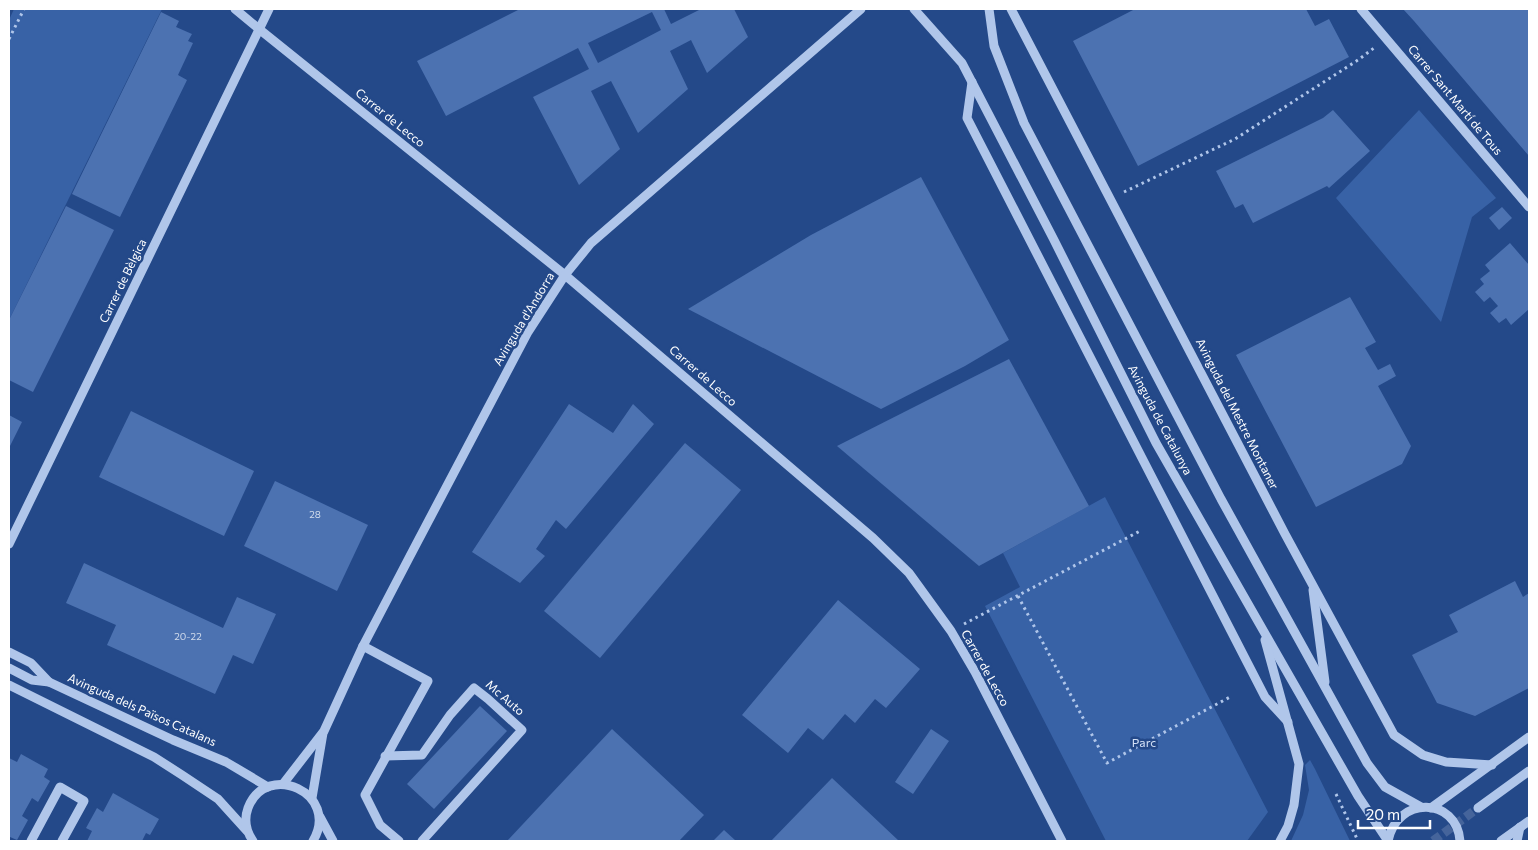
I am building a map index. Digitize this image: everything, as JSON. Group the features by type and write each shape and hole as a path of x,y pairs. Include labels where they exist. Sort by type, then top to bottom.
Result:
{"street":[{"name":"Carrer de Lecco","path":"235,9 565,274 873,538 909,573 950,631 975,672 1062,841"},
{"name":"Carrer de Bèlgica","path":"9,544 268,9"},
{"name":"Avinguda d'Andorra","path":"283,784 324,731 364,646 528,332 565,274 591,243 861,9"},
{"name":"Avinguda de Catalunya","path":"914,9 962,63 1156,443 1358,796 1388,841"},
{"name":"Avinguda de Catalunya","path":"989,9 994,46 1024,123 1221,499 1367,763 1385,786 1426,808 1446,814 1452,820 1460,835 1460,841"},
{"name":"Avinguda del Mestre Montaner","path":"1011,9 1312,585 1394,735 1423,755 1446,762 1492,765"},
{"name":"Carrer Sant Martí de Tous","path":"1361,9 1529,206"},
{"path":"972,82 967,118 1265,697 1288,722"},
{"path":"1312,585 1326,687"},
{"path":"1262,627 1299,764 1294,805 1288,826 1280,841"},
{"path":"364,646 428,682 385,756 365,795 380,824 399,841"},
{"name":"Avinguda dels Països Catalans","path":"9,651 31,663 49,682 173,740 226,762 268,787"},
{"path":"9,668 32,680 49,682"},
{"path":"9,685 146,753 175,770 218,799 247,831 252,841"},
{"name":"Mc Auto","path":"385,756 422,755 450,715 474,688 488,698 522,730 422,841"},
{"name":"Avinguda d'Andorra","path":"312,798 324,731"},
{"path":"1388,841 1390,832 1399,817 1406,812 1426,808 1492,765 1529,737"},
{"path":"1478,808 1529,771"},
{"path":"247,831 246,816 256,796 268,787 283,784 303,790 312,798 319,816 333,841"},
{"path":"31,841 60,787 84,801 62,841"},
{"path":"313,841 319,828 319,816"},
{"path":"1501,841 1529,821"},
{"path":"1517,841 1520,827"}],"path":[{"path":"9,39 24,9"},
{"path":"1111,199 1235,139 1358,60 1386,38"},
{"path":"950,631 1140,531"},
{"path":"1018,596 1106,763 1230,697"}],"green space":[{"path":"14,9 162,9 9,320 9,20"},
{"path":"1419,110 1496,198 1472,217 1441,322 1336,198"},
{"name":"Parc","path":"1105,497 1268,812 1247,841 1106,841 985,606 1020,587 1003,553"},
{"path":"1310,760 1350,841 1291,841 1303,815 1309,790 1305,765"}],"building":[{"path":"520,9 664,9 671,24 701,9 734,9 748,37 707,73 691,40 670,51 688,89 638,133 611,81 591,91 620,149 579,185 533,97 589,69 578,48 446,116 417,61","holes":["652,12 661,30 598,63 588,43"]},
{"path":"1135,9 1306,9 1315,26 1329,19 1349,57 1138,166 1073,41"},
{"path":"1403,9 1529,9 1529,156 1414,21"},
{"path":"161,12 179,21 176,27 192,34 188,41 193,43 178,75 187,80 120,217 72,194"},
{"path":"1333,110 1370,151 1329,188 1327,186 1253,223 1243,204 1235,208 1216,171 1323,118"},
{"path":"921,177 1009,340 965,366 881,409 688,309 811,235"},
{"path":"66,206 114,230 33,392 9,380 9,320"},
{"path":"1502,207 1512,218 1499,230 1489,218"},
{"path":"1510,243 1529,265 1529,309 1511,325 1506,318 1499,323 1490,313 1498,306 1490,297 1484,302 1475,292 1484,284 1480,279 1490,271 1485,265"},
{"path":"1350,297 1376,342 1365,348 1378,370 1390,364 1396,376 1378,386 1411,446 1402,464 1316,507 1236,355"},
{"path":"1009,359 1089,506 979,566 837,446"},
{"path":"569,404 613,433 633,404 654,424 566,529 556,520 536,549 545,556 520,583 472,552"},
{"path":"131,411 254,471 224,536 99,477"},
{"path":"9,415 22,422 9,448"},
{"path":"685,443 741,490 600,658 544,611"},
{"path":"275,481 368,525 337,591 244,546"},
{"path":"84,563 223,628 237,597 276,614 253,664 233,655 215,694 107,645 116,625 66,603"},
{"path":"1515,581 1523,597 1529,593 1529,688 1475,716 1437,703 1412,655 1458,632 1449,615"},
{"path":"838,600 920,669 886,708 875,699 855,723 845,714 823,740 808,728 788,753 742,715"},
{"path":"480,706 507,731 434,809 407,784"},
{"path":"612,729 704,815 679,841 507,841"},
{"path":"931,729 949,741 913,794 895,782"},
{"path":"21,754 48,769 44,777 50,781 38,802 32,798 22,816 28,820 17,840 10,837 9,839 9,758 17,762"},
{"path":"832,778 899,841 771,841"},
{"path":"113,793 159,819 150,835 146,833 142,841 87,841 92,831 86,828 97,808 103,812"},
{"path":"724,830 736,841 713,841"}],"tunnel":[{"path":"1433,841 1478,808"}]}
